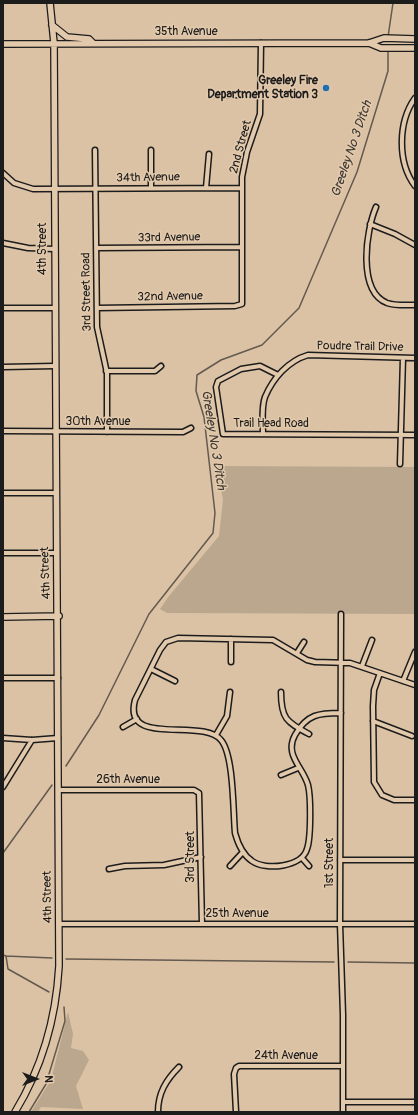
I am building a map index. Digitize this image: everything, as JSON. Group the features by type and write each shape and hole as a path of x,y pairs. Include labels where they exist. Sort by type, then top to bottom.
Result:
{"main road":[{"name":"4th Street","path":"15,1112 42,1060 56,1008 58,993 60,924 55,431 54,43 50,3"},
{"path":"52,24 68,37 89,39 93,43"},
{"path":"370,43 384,38 415,39"},
{"path":"370,43 384,48 415,48"},
{"name":"35th Avenue","path":"3,44 370,43"},
{"path":"3,617 58,616"}],"street":[{"name":"2nd Street","path":"242,304 242,177 247,152 260,114 261,43"},
{"path":"216,95 260,95"},
{"path":"415,98 407,112 403,134 406,169 415,186"},
{"name":"3rd Street Road","path":"95,150 97,308 100,345 106,371 107,432"},
{"path":"151,150 151,188"},
{"path":"206,188 208,154"},
{"name":"34th Avenue","path":"3,173 14,183 27,188 242,188"},
{"path":"376,207 370,224 368,236 368,273 370,287 387,303 415,305"},
{"path":"370,224 395,234 415,245"},
{"path":"3,243 28,248 54,249"},
{"name":"33rd Avenue","path":"96,248 242,247"},
{"name":"32nd Avenue","path":"97,308 235,306 242,304"},
{"path":"3,308 55,308"},
{"name":"Poudre Trail Drive","path":"262,434 262,412 265,398 278,375 295,359 308,355 415,358"},
{"path":"400,464 403,358"},
{"path":"3,367 55,366"},
{"path":"106,371 155,371 161,366"},
{"name":"Trail Head Road","path":"278,375 260,366 241,369 216,383 223,434 415,435"},
{"name":"30th Avenue","path":"3,431 183,432 191,428"},
{"path":"3,493 56,493"},
{"path":"3,553 56,553"},
{"name":"1st Street","path":"341,614 340,924 343,1066 342,1112"},
{"path":"341,713 321,713 313,715 295,735 292,748 293,757 308,787 309,841 307,851 302,858 287,865 261,865 251,861 243,852 235,833 229,756 222,741 216,735 201,730 149,728 136,719 134,710 135,700 160,650 169,640 184,638 274,640 307,660 315,662 341,662 362,666 415,685"},
{"path":"230,662 231,638"},
{"path":"362,666 372,640"},
{"path":"297,653 304,642"},
{"path":"403,681 415,652"},
{"path":"151,670 175,681"},
{"path":"380,673 374,690 374,782 382,795 394,800 415,800"},
{"path":"3,678 58,678"},
{"path":"216,735 228,712 230,692"},
{"path":"281,692 282,712 290,723 309,734"},
{"path":"123,727 136,719"},
{"path":"373,721 412,736"},
{"path":"3,738 32,740 58,738"},
{"path":"3,787 32,740"},
{"path":"281,776 298,768"},
{"name":"26th Avenue","path":"59,790 194,790 198,792"},
{"name":"3rd Street","path":"198,792 200,801 202,924"},
{"path":"230,866 243,852"},
{"path":"109,869 125,866 164,865 201,857"},
{"path":"302,858 309,866"},
{"path":"340,860 415,860"},
{"name":"25th Avenue","path":"60,924 415,924"},
{"name":"24th Avenue","path":"236,1112 234,1074 236,1068 239,1066 343,1066"},
{"path":"158,1112 158,1099 163,1086 179,1067"},
{"path":"342,1102 415,1102"}],"shaded area":[{"path":"217,466 415,467 415,614 167,613 160,609 219,536 223,500"},
{"path":"68,1012 73,1034 71,1048 83,1051 89,1060 76,1086 83,1109 41,1107 38,1112 31,1112 51,1080"}],"waterway":[{"name":"Greeley No 3 Ditch","path":"388,37 393,3"},
{"name":"Greeley No 3 Ditch","path":"66,766 99,715 149,614 213,533 215,513 204,417 196,391 197,375 221,360 262,345 299,308 357,172 388,71 388,51"},
{"name":"Greeley No 3 Ditch","path":"3,853 52,785"},
{"name":"Greeley No 3 Ditch","path":"3,955 6,956 8,969 49,992"},
{"path":"6,956 52,958"},
{"path":"66,959 334,962"},
{"path":"348,962 415,963"},
{"name":"Greeley No 3 Ditch","path":"29,1112 46,1084 65,1021 64,1007"}],"place":[{"name":"Greeley Fire Department Station 3","path":"326,88"}]}
